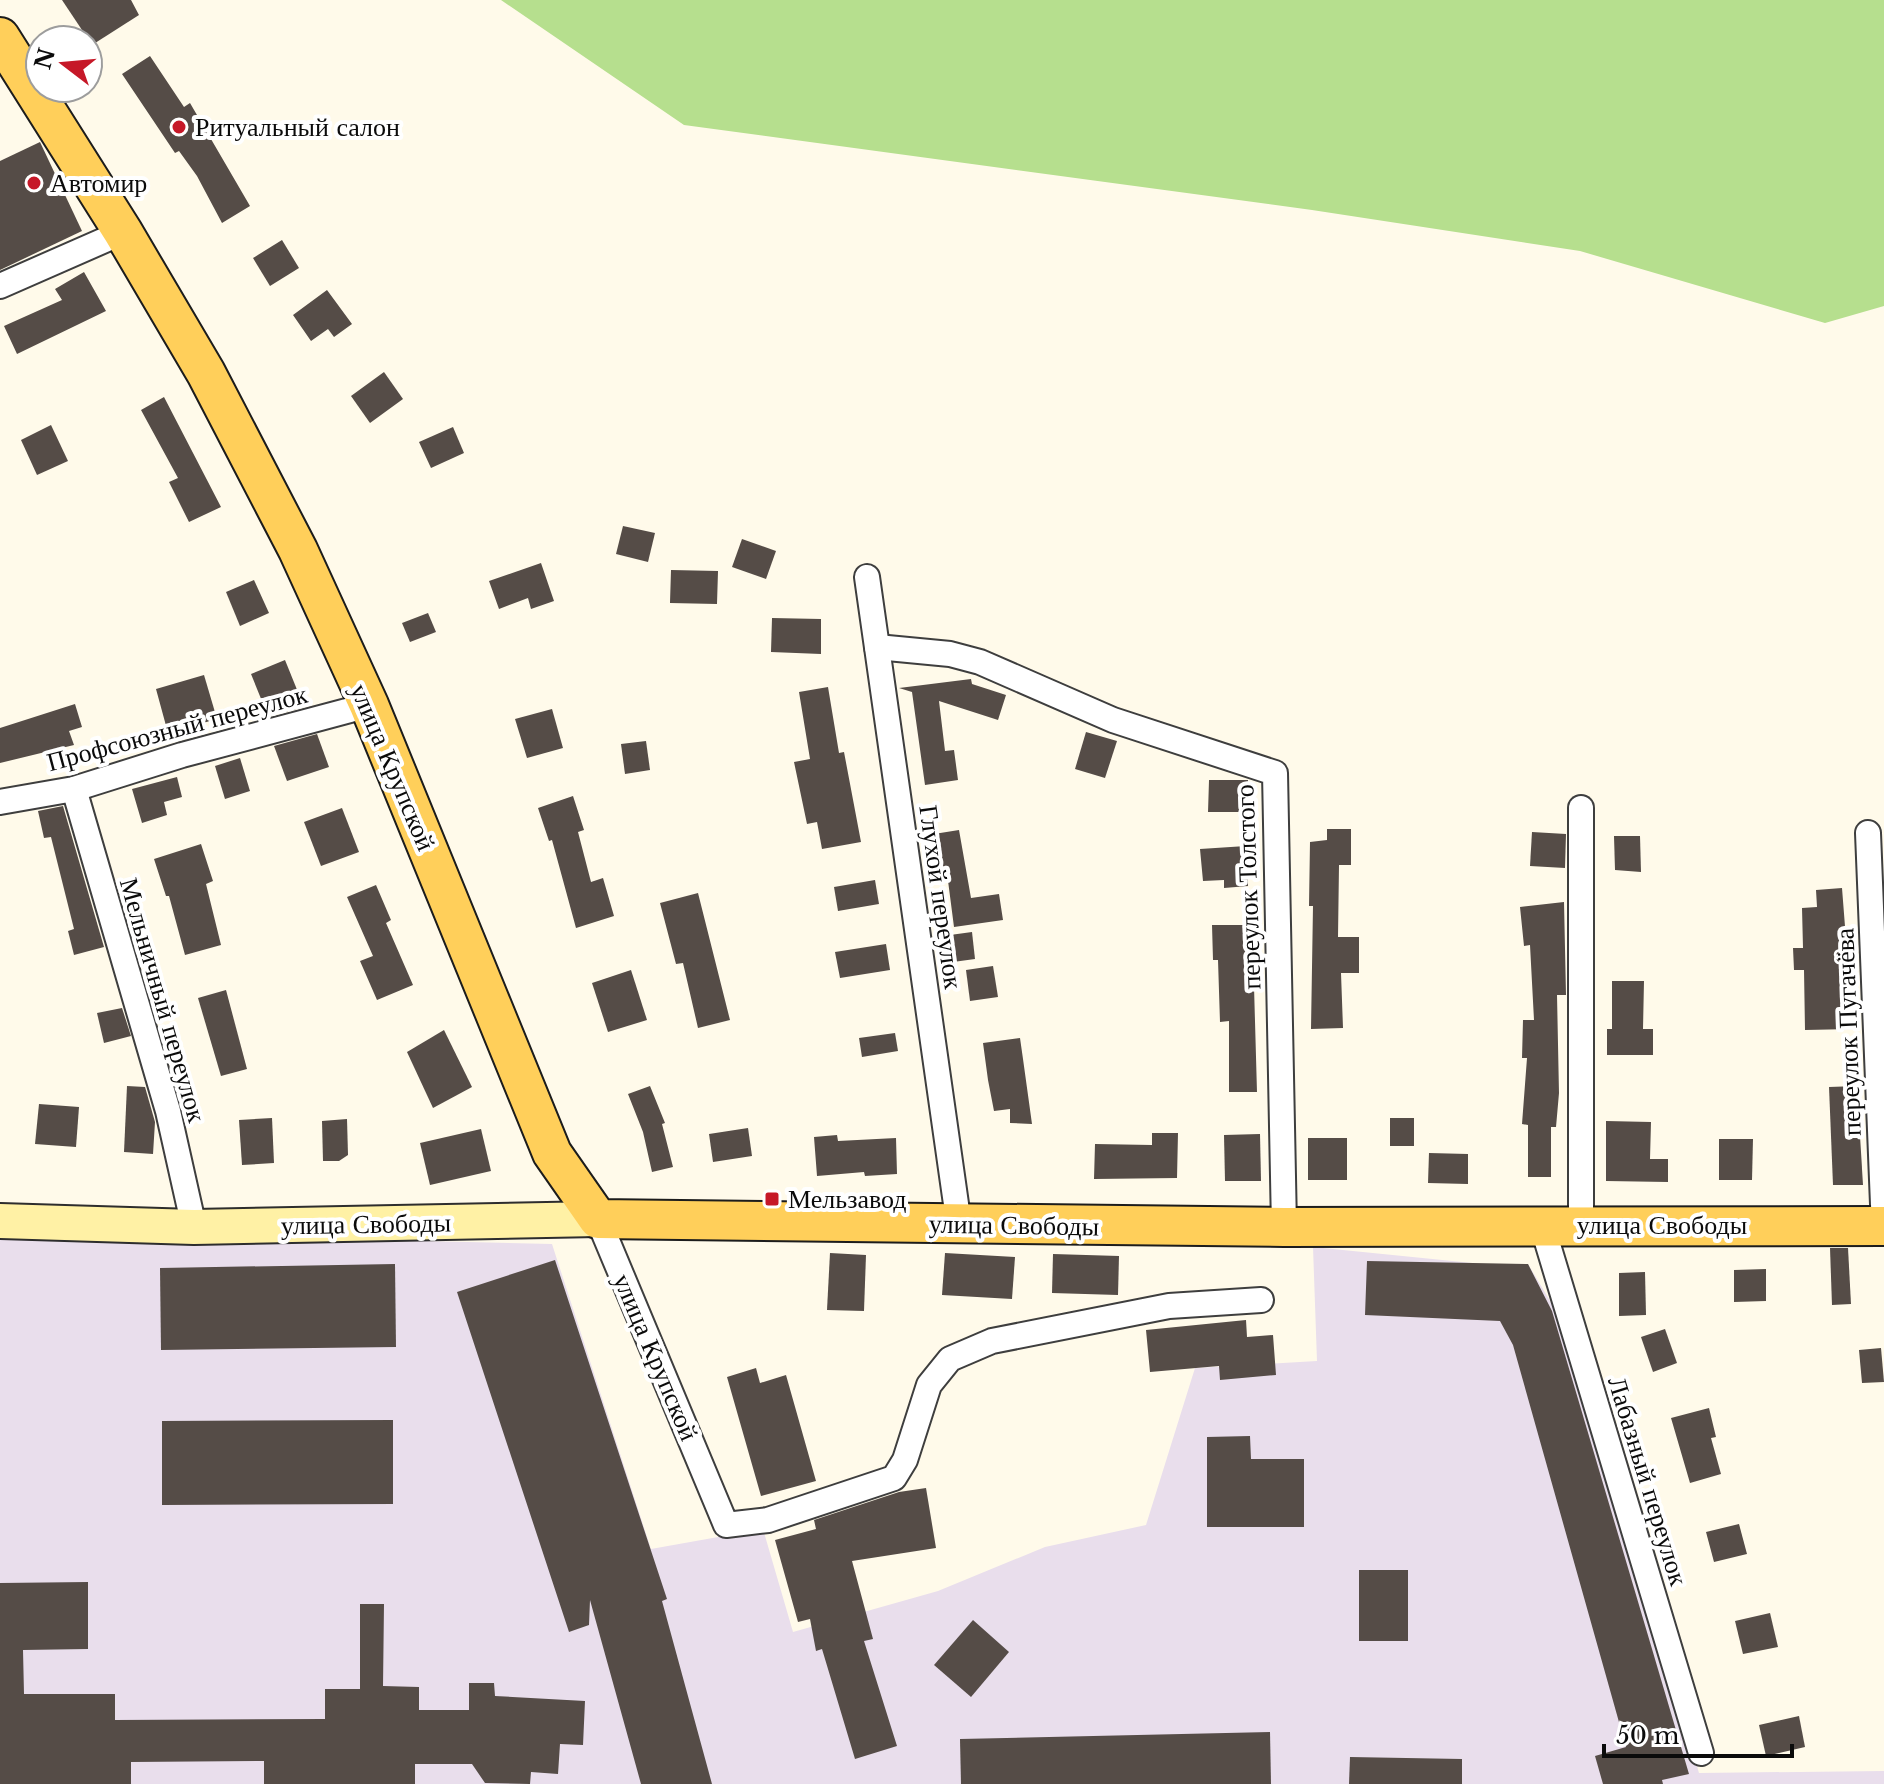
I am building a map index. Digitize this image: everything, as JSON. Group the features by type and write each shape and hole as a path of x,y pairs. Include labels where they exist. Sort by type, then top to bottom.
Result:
{"main road":[{"name":"улица Крупской","path":"0,37 123,232 206,373 298,550 369,705 552,1153 598,1219"},
{"name":"улица Свободы","path":"598,1219 959,1225 1884,1227"}],"street":[{"path":"0,286 123,232"},
{"name":"Глухой переулок","path":"867,577 959,1225"},
{"name":"переулок Толстого","path":"877,647 950,654 980,662 1113,720 1275,773 1284,1227"},
{"name":"Профсоюзный переулок","path":"0,802 74,789 182,755 369,705"},
{"name":"Мельничный переулок","path":"74,789 168,1111 194,1227"},
{"path":"1581,808 1581,1224"},
{"name":"переулок Пугачёва","path":"1868,833 1884,1227"},
{"name":"улица Свободы","path":"0,1221 194,1227 598,1219"},
{"name":"улица Крупской","path":"598,1219 726,1525 768,1520 894,1478 905,1460 929,1385 950,1359 992,1341 1169,1306 1261,1300"},
{"name":"Лабазный переулок","path":"1542,1225 1701,1753"}],"shaded area":[{"path":"0,1231 552,1244 651,1549 763,1529 793,1632 938,1591 1045,1547 1146,1525 1195,1368 1317,1361 1313,1247 1502,1266 1528,1264 1568,1331 1699,1773 1884,1771 1884,1784 0,1784"}],"green space":[{"path":"501,0 1884,0 1884,306 1825,323 1580,251 1312,210 684,125"}],"building":[{"path":"62,0 131,0 139,15 104,37 104,24 78,24"},
{"path":"150,56 184,107 190,103 250,206 222,223 197,176 179,151 175,153 122,74"},
{"name":"Автомир","path":"40,142 82,231 0,270 0,161"},
{"path":"282,240 299,268 270,286 253,258"},
{"path":"84,272 106,311 17,354 4,326 62,300 55,289"},
{"path":"327,290 352,324 334,337 328,329 311,341 293,315"},
{"path":"384,372 403,399 370,423 351,396"},
{"path":"164,397 221,507 189,522 169,482 178,478 141,410"},
{"path":"51,425 68,461 37,475 21,440"},
{"path":"453,427 464,453 431,468 419,442"},
{"path":"623,526 655,533 648,562 616,554"},
{"path":"742,539 776,551 766,579 732,567"},
{"path":"541,563 554,601 531,609 528,598 499,609 489,581"},
{"path":"671,570 718,571 717,604 670,603"},
{"path":"254,580 269,613 240,626 226,592"},
{"path":"428,613 436,632 410,642 402,623"},
{"path":"772,618 821,619 821,654 771,652"},
{"path":"285,660 304,707 268,716 251,674"},
{"path":"204,675 217,719 168,733 156,689"},
{"path":"971,679 972,684 1006,695 998,720 939,701 945,751 954,750 958,780 925,785 912,692 899,688"},
{"path":"828,687 839,753 844,752 861,842 822,849 817,822 807,824 794,762 810,759 799,692"},
{"path":"75,704 82,727 69,731 74,745 0,763 0,728"},
{"path":"552,709 563,748 527,758 515,719"},
{"path":"1086,732 1117,741 1105,778 1075,769"},
{"path":"317,734 329,767 287,781 274,746"},
{"path":"646,741 650,770 625,774 621,744"},
{"path":"240,758 250,791 225,799 215,766"},
{"path":"177,777 182,797 164,802 167,815 142,823 132,789"},
{"path":"1209,780 1248,780 1247,812 1208,812"},
{"path":"573,796 584,830 578,832 591,882 603,878 614,916 576,928 552,840 549,841 538,808"},
{"path":"63,806 104,947 74,955 68,931 74,929 51,837 44,838 38,811"},
{"path":"342,808 359,852 321,866 304,822"},
{"path":"1327,829 1351,829 1351,865 1339,865 1338,937 1359,937 1359,973 1341,973 1343,1028 1311,1029 1313,906 1309,906 1310,842 1327,840"},
{"path":"959,830 971,898 999,894 1003,920 954,927 947,873 940,874 934,834"},
{"path":"1532,832 1566,834 1565,868 1530,866"},
{"path":"1614,836 1640,836 1641,872 1615,870"},
{"path":"201,844 213,881 206,884 221,945 185,955 169,896 166,896 154,859"},
{"path":"1246,846 1248,886 1224,888 1224,880 1203,881 1200,849"},
{"path":"875,880 879,904 838,911 834,887"},
{"path":"376,885 391,920 386,923 413,985 377,1000 360,961 373,956 347,897"},
{"path":"1842,888 1853,1029 1805,1030 1804,970 1794,970 1793,948 1803,948 1802,908 1817,907 1816,890"},
{"path":"698,893 730,1020 698,1028 683,963 676,964 660,903"},
{"path":"1564,902 1566,995 1557,995 1559,1093 1556,1127 1551,1127 1551,1177 1528,1177 1528,1125 1522,1124 1527,1058 1522,1058 1523,1020 1534,1020 1530,945 1524,946 1520,907"},
{"path":"1212,925 1248,925 1248,986 1254,986 1257,1092 1229,1092 1229,1021 1220,1022 1218,960 1213,960"},
{"path":"972,932 975,959 953,962 950,935"},
{"path":"886,944 890,970 840,978 835,952"},
{"path":"993,966 998,997 970,1001 966,970"},
{"path":"631,970 647,1020 608,1032 592,983"},
{"path":"1612,981 1644,981 1643,1029 1653,1029 1653,1055 1607,1055 1607,1029 1612,1029"},
{"path":"226,990 247,1069 221,1076 198,998"},
{"path":"122,1008 131,1036 104,1043 97,1013"},
{"path":"444,1030 472,1087 433,1108 407,1052"},
{"path":"895,1033 898,1051 862,1057 859,1038"},
{"path":"1020,1038 1032,1124 1010,1123 1010,1109 994,1111 988,1080 983,1043"},
{"path":"127,1086 145,1087 155,1122 153,1154 124,1152"},
{"path":"650,1086 665,1123 662,1124 673,1167 652,1172 643,1132 628,1094"},
{"path":"1857,1086 1863,1185 1833,1185 1829,1087"},
{"path":"39,1104 79,1107 76,1147 35,1144"},
{"path":"272,1118 274,1163 242,1165 239,1120"},
{"path":"1390,1118 1414,1118 1414,1146 1390,1146"},
{"path":"347,1119 348,1155 339,1161 323,1161 322,1121"},
{"path":"1606,1121 1651,1122 1650,1159 1668,1159 1668,1182 1606,1181"},
{"path":"748,1128 752,1156 713,1162 709,1134"},
{"path":"481,1129 491,1171 430,1185 420,1143"},
{"path":"1152,1133 1178,1133 1177,1178 1094,1179 1095,1144 1152,1145"},
{"path":"1260,1134 1261,1181 1225,1181 1224,1135"},
{"path":"837,1135 838,1141 896,1138 897,1174 865,1176 864,1172 817,1176 814,1137"},
{"path":"1308,1138 1347,1138 1347,1180 1308,1180"},
{"path":"1719,1139 1753,1139 1752,1180 1719,1180"},
{"path":"1429,1153 1468,1154 1468,1184 1428,1183"},
{"path":"1830,1248 1848,1248 1851,1304 1832,1305"},
{"path":"830,1253 866,1255 864,1311 827,1310"},
{"path":"945,1253 1015,1257 1012,1299 942,1295"},
{"path":"1053,1254 1119,1256 1118,1295 1052,1293"},
{"path":"555,1260 667,1599 662,1601 712,1784 641,1784 590,1600 589,1625 569,1632 457,1292"},
{"path":"1367,1261 1528,1264 1552,1311 1689,1774 1662,1780 1663,1784 1603,1784 1595,1756 1626,1747 1513,1345 1500,1321 1365,1315"},
{"path":"395,1264 396,1347 161,1350 160,1268"},
{"path":"1766,1269 1766,1301 1734,1302 1734,1270"},
{"path":"1645,1272 1646,1315 1619,1316 1619,1273"},
{"path":"1246,1320 1247,1337 1273,1335 1276,1375 1220,1380 1219,1366 1150,1372 1146,1330"},
{"path":"1665,1329 1677,1363 1653,1372 1641,1337"},
{"path":"1881,1348 1884,1382 1862,1383 1859,1350"},
{"path":"756,1368 760,1383 786,1375 816,1481 761,1496 727,1377"},
{"path":"1709,1408 1716,1437 1711,1438 1721,1474 1690,1483 1671,1418"},
{"path":"393,1420 393,1504 162,1505 162,1421"},
{"path":"1250,1436 1251,1459 1304,1459 1304,1527 1207,1527 1207,1437"},
{"path":"926,1488 936,1548 852,1561 873,1639 864,1641 897,1746 855,1759 822,1649 816,1651 810,1619 798,1622 775,1540 816,1529 814,1520 899,1492"},
{"path":"1739,1524 1747,1554 1714,1562 1706,1532"},
{"path":"1359,1570 1408,1570 1408,1641 1359,1641"},
{"path":"88,1582 88,1649 23,1650 24,1694 115,1694 115,1720 325,1719 325,1689 360,1689 360,1604 384,1604 383,1686 419,1687 419,1710 469,1710 469,1683 494,1683 495,1696 585,1701 583,1745 560,1744 558,1774 531,1772 530,1784 485,1783 472,1764 415,1764 415,1784 264,1784 264,1761 131,1762 131,1784 0,1784 0,1583"},
{"path":"1770,1613 1778,1647 1743,1654 1735,1621"},
{"path":"973,1620 1009,1652 971,1697 934,1665"},
{"path":"1799,1716 1805,1747 1766,1756 1759,1725"},
{"path":"1270,1732 1271,1784 961,1784 960,1739"},
{"path":"1350,1757 1462,1759 1462,1784 1349,1784"}],"place":[{"name":"Ритуальный салон","path":"179,127"},
{"name":"Автомир","path":"34,183"},
{"name":"Мельзавод","path":"772,1199"}]}
